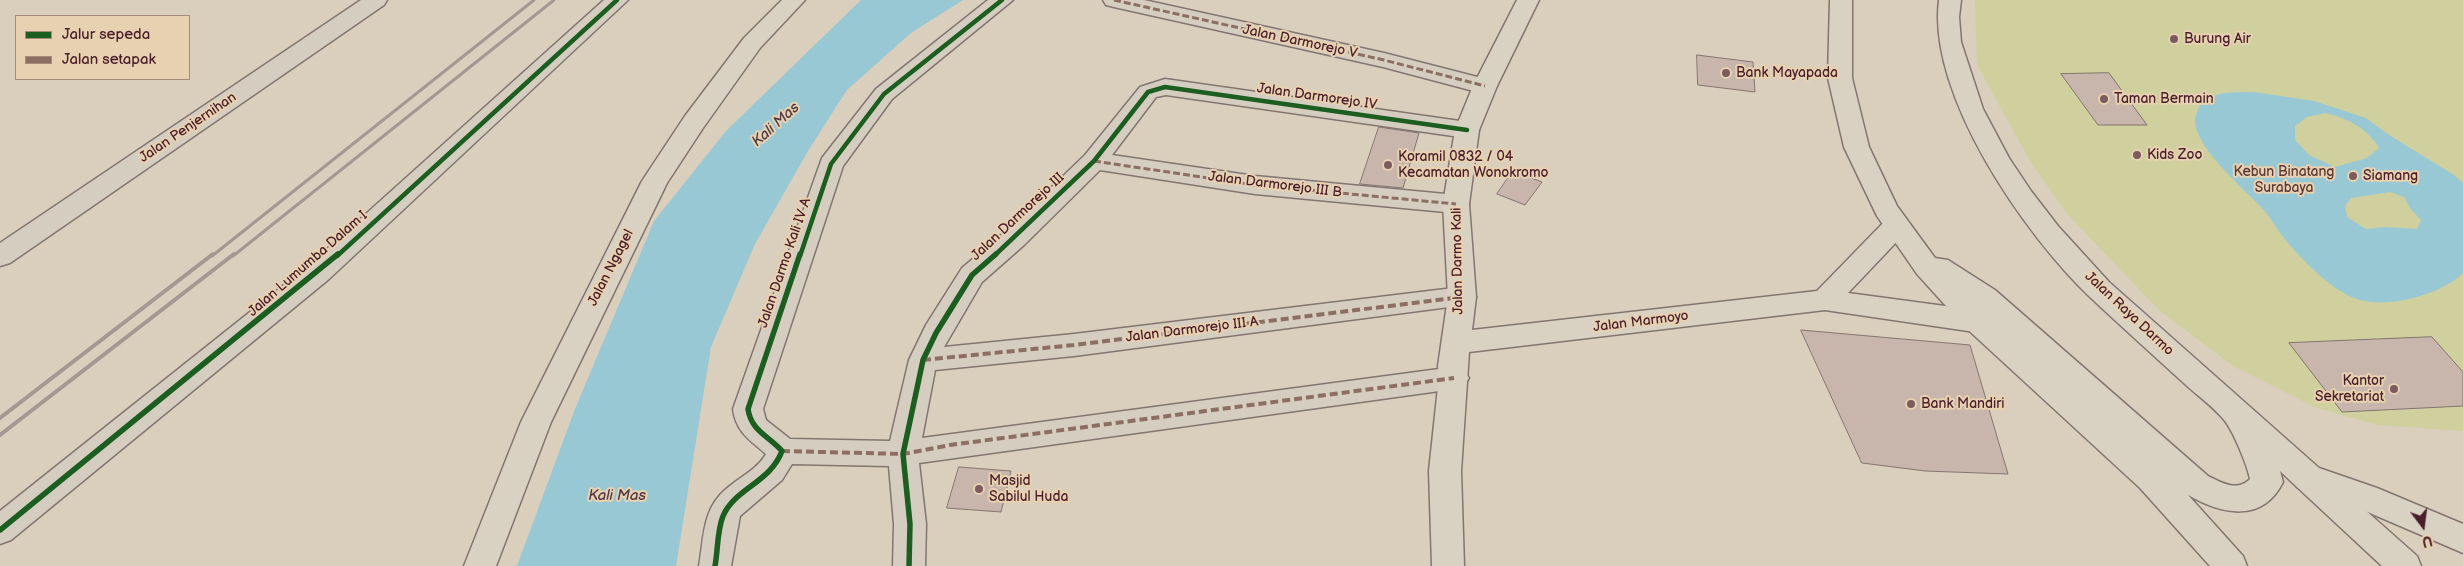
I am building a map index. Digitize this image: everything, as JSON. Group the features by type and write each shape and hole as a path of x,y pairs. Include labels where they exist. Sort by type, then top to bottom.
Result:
{"main road":[{"name":"Jalan Ngagel","path":"480,566 536,422 600,288 655,182 747,50 794,0"},
{"name":"Jalan Darmo Kali","path":"1448,566 1445,471 1454,378 1453,366 1458,342 1462,297 1456,204 1467,130 1485,86 1528,0"},
{"path":"1843,4 1838,35 1841,90 1851,132 1866,175 1895,227 1942,287 1975,321 2141,468 2231,566"},
{"name":"Jalan Raya Darmo","path":"1943,6 1950,42 1971,109 1998,160 2022,197 2049,233 2099,289 2405,566"},
{"path":"1825,300 1895,227"},
{"path":"1916,254 1985,297 2197,485 2216,496 2229,500 2246,498 2259,492 2267,482 2263,468 2235,411"},
{"name":"Jalan Marmoyo","path":"1458,342 1578,330 1825,300 1975,321"},
{"path":"2308,478 2366,497 2463,539"}],"street":[{"name":"Jalan Penjernihan","path":"0,256 376,0"},
{"name":"Jalan Lumumba Dalam I","path":"0,530 319,272 618,0"},
{"name":"Jalan Darmo Kali IV A","path":"782,451 776,442 754,429 749,420 748,409 831,164 884,94 1002,0"},
{"name":"Jalan Darmorejo V","path":"1114,0 1384,60 1485,86"},
{"name":"Jalan Darmorejo IV","path":"1165,87 1467,130"},
{"name":"Jalan Darmorejo III","path":"909,566 910,524 903,454 922,360 936,333 972,275 1015,238 1094,161 1148,92 1165,87"},
{"name":"Jalan Darmorejo III B","path":"1094,161 1255,185 1456,204"},
{"name":"Jalan Darmorejo III A","path":"922,360 1074,345 1462,297"},
{"path":"716,566 723,517 730,506 774,469 782,451 903,454 970,442 1454,378"}],"green space":[{"name":"Kebun Binatang Surabaya","path":"1975,0 2463,0 2463,431 2377,425 2314,407 2233,366 2160,311 2068,215 2030,161 1977,65"}],"water":[{"name":"Kali Mas","path":"861,0 963,0 911,33 847,90 808,151 755,244 711,347 676,566 517,566 575,409 654,221 726,131"},
{"path":"2253,92 2314,101 2366,118 2389,135 2454,175 2463,183 2463,273 2442,288 2414,298 2385,302 2360,300 2349,296 2326,281 2293,249 2264,210 2220,166 2200,139 2196,126 2196,115 2205,101 2219,94","holes":["2325,113 2356,125 2369,135 2379,148 2367,158 2335,167 2309,155 2295,140 2295,126 2307,117","2390,192 2404,197 2410,208 2421,220 2417,229 2385,227 2366,229 2347,217 2345,206 2351,198"]}],"building":[{"name":"Bank Mayapada","path":"1697,55 1753,62 1755,92 1698,85"},
{"name":"Taman Bermain","path":"2109,73 2147,125 2098,125 2061,74"},
{"name":"Koramil 0832 / 04 Kecamatan Wonokromo","path":"1379,127 1419,133 1403,188 1360,184"},
{"path":"1513,171 1542,182 1525,205 1497,194"},
{"name":"Bank Mandiri","path":"1801,330 1970,345 2008,474 1925,471 1862,463"},
{"name":"Kantor Sekretariat","path":"2432,337 2463,372 2463,406 2342,412 2289,343"},
{"name":"Masjid Sabilul Huda","path":"959,467 1011,471 1001,512 947,508"}],"railway":[{"path":"212,256 534,0"},
{"path":"233,256 554,0"},
{"path":"0,418 213,254"},
{"path":"0,435 234,254"}],"marked path":[{"path":"1114,0 1384,60 1485,86"},
{"path":"1094,161 1255,185 1456,204"},
{"path":"923,360 1074,345 1462,297"},
{"path":"782,451 903,454 950,445 1454,378"}],"cycle path":[{"path":"0,530 319,272 617,0"},
{"path":"715,566 720,527 728,507 771,471 778,462 782,451 756,429 749,418 748,409 831,164 884,94 1002,0"},
{"path":"909,566 910,524 903,454 923,360 936,333 972,275 1015,238 1094,161 1148,92 1165,87 1467,130"}],"place":[{"name":"Burung Air","path":"2174,39"},
{"name":"Bank Mayapada","path":"1726,73"},
{"name":"Taman Bermain","path":"2104,99"},
{"name":"Kids Zoo","path":"2137,155"},
{"name":"Koramil 0832 / 04 Kecamatan Wonokromo","path":"1388,165"},
{"name":"Siamang","path":"2353,176"},
{"name":"Kantor Sekretariat","path":"2394,389"},
{"name":"Bank Mandiri","path":"1911,404"},
{"name":"Masjid Sabilul Huda","path":"979,489"}]}
